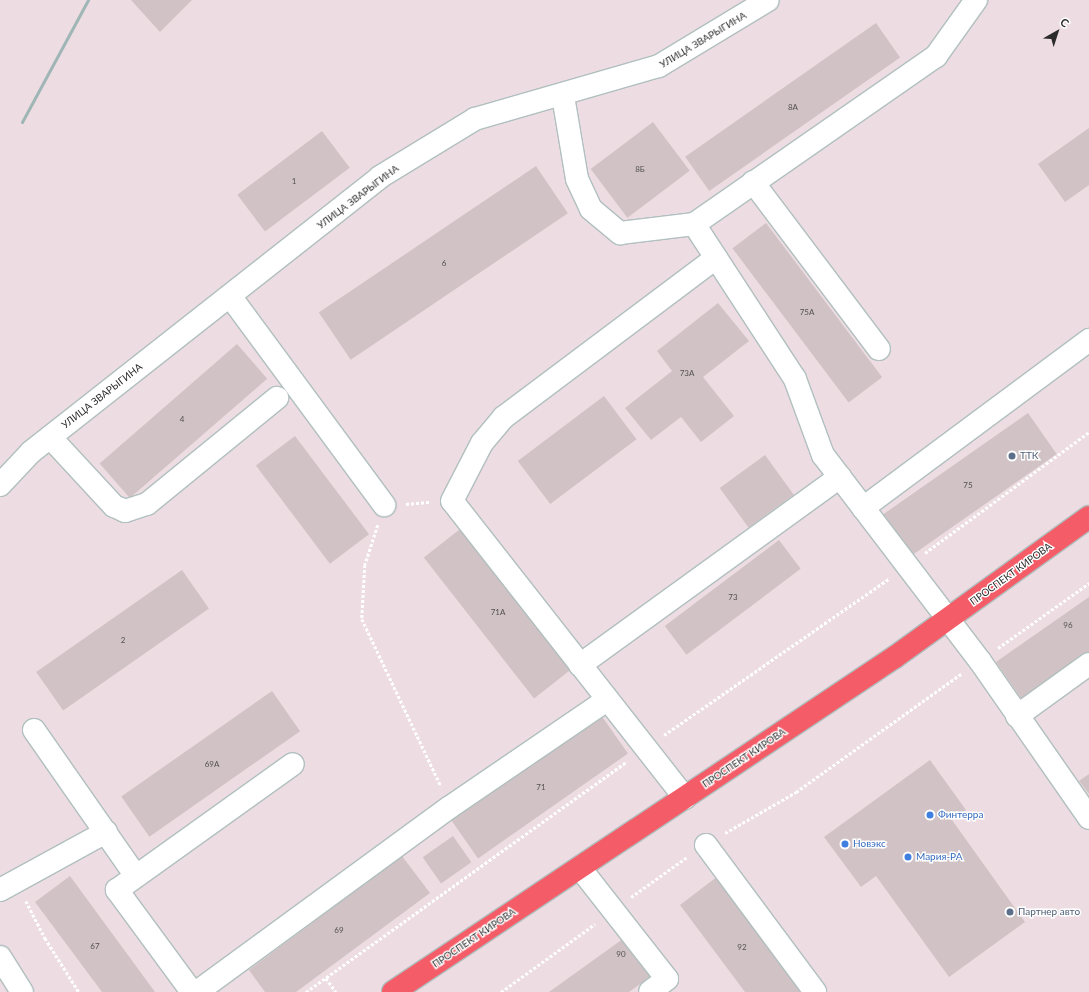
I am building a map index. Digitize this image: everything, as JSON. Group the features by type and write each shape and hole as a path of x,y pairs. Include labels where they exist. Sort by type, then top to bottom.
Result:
{"main road":[{"name":"ПРОСПЕКТ КИРОВА","path":"394,992 947,621 1089,517"}],"street":[{"name":"УЛИЦА ЗВАРЫГИНА","path":"0,485 50,437 380,177 475,119 563,96 659,66 768,0"},
{"path":"563,96 577,179 591,209 620,232 694,224 936,56 976,0"},
{"path":"753,182 879,349"},
{"path":"694,224 795,379 823,455 908,565 947,621 980,661 1089,818"},
{"path":"685,798 452,501 482,443 504,417 716,258"},
{"path":"230,296 384,506"},
{"path":"863,508 1089,340"},
{"path":"50,437 114,506 125,511 147,504 277,398"},
{"path":"580,665 840,477"},
{"path":"1017,716 1089,664"},
{"path":"197,992 450,807 607,700"},
{"path":"34,730 136,876"},
{"path":"192,992 117,890 293,764"},
{"path":"8,886 106,832"},
{"path":"706,845 815,992"},
{"path":"580,868 672,986 650,992"},
{"path":"0,958 22,992"}],"path":[{"path":"306,992 646,748 908,565 1089,432"},
{"path":"450,807 362,619 365,565 384,506 452,501"},
{"path":"501,992 613,910 706,845 796,792 1089,583"},
{"path":"8,886 45,938 79,992"},
{"path":"326,978 336,992"}],"building":[{"path":"131,0 192,0 160,32"},
{"path":"876,23 900,57 709,191 685,157"},
{"path":"653,122 690,171 627,218 591,169"},
{"path":"1089,128 1089,185 1065,202 1038,164"},
{"path":"322,131 350,168 265,232 237,195"},
{"path":"536,166 568,213 351,360 319,313"},
{"path":"766,223 882,377 849,402 732,248"},
{"path":"718,303 749,341 703,377 734,416 701,442 681,417 651,440 625,408 672,371 657,351"},
{"path":"237,344 267,379 130,498 100,463"},
{"path":"604,396 636,439 550,504 518,461"},
{"path":"1028,413 1057,454 908,558 880,517"},
{"path":"295,436 369,534 330,564 256,465"},
{"path":"765,455 794,495 748,528 720,488"},
{"path":"464,526 574,667 534,698 424,557"},
{"path":"779,540 801,569 686,655 665,626"},
{"path":"182,570 209,609 63,711 36,672"},
{"path":"1089,597 1089,655 1023,701 996,662"},
{"path":"272,691 300,731 149,837 121,797"},
{"path":"601,715 628,754 478,858 451,820"},
{"name":"Мария-РА","path":"930,760 966,810 952,820 1025,922 949,977 876,876 861,887 824,837"},
{"path":"1089,774 1089,794 1079,781"},
{"path":"453,836 471,862 441,883 423,857"},
{"path":"402,856 430,893 296,992 265,992 249,970"},
{"path":"70,876 155,992 102,992 35,902"},
{"path":"718,876 805,992 745,992 680,905"},
{"path":"627,936 654,974 629,992 549,992"}],"railway":[{"path":"22,122 88,0"}],"place":[{"name":"ТТК","path":"1012,456"},
{"name":"Финтерра","path":"930,815"},
{"name":"Новэкс","path":"845,844"},
{"name":"Мария-РА","path":"908,857"},
{"name":"Партнер авто","path":"1010,912"}]}
